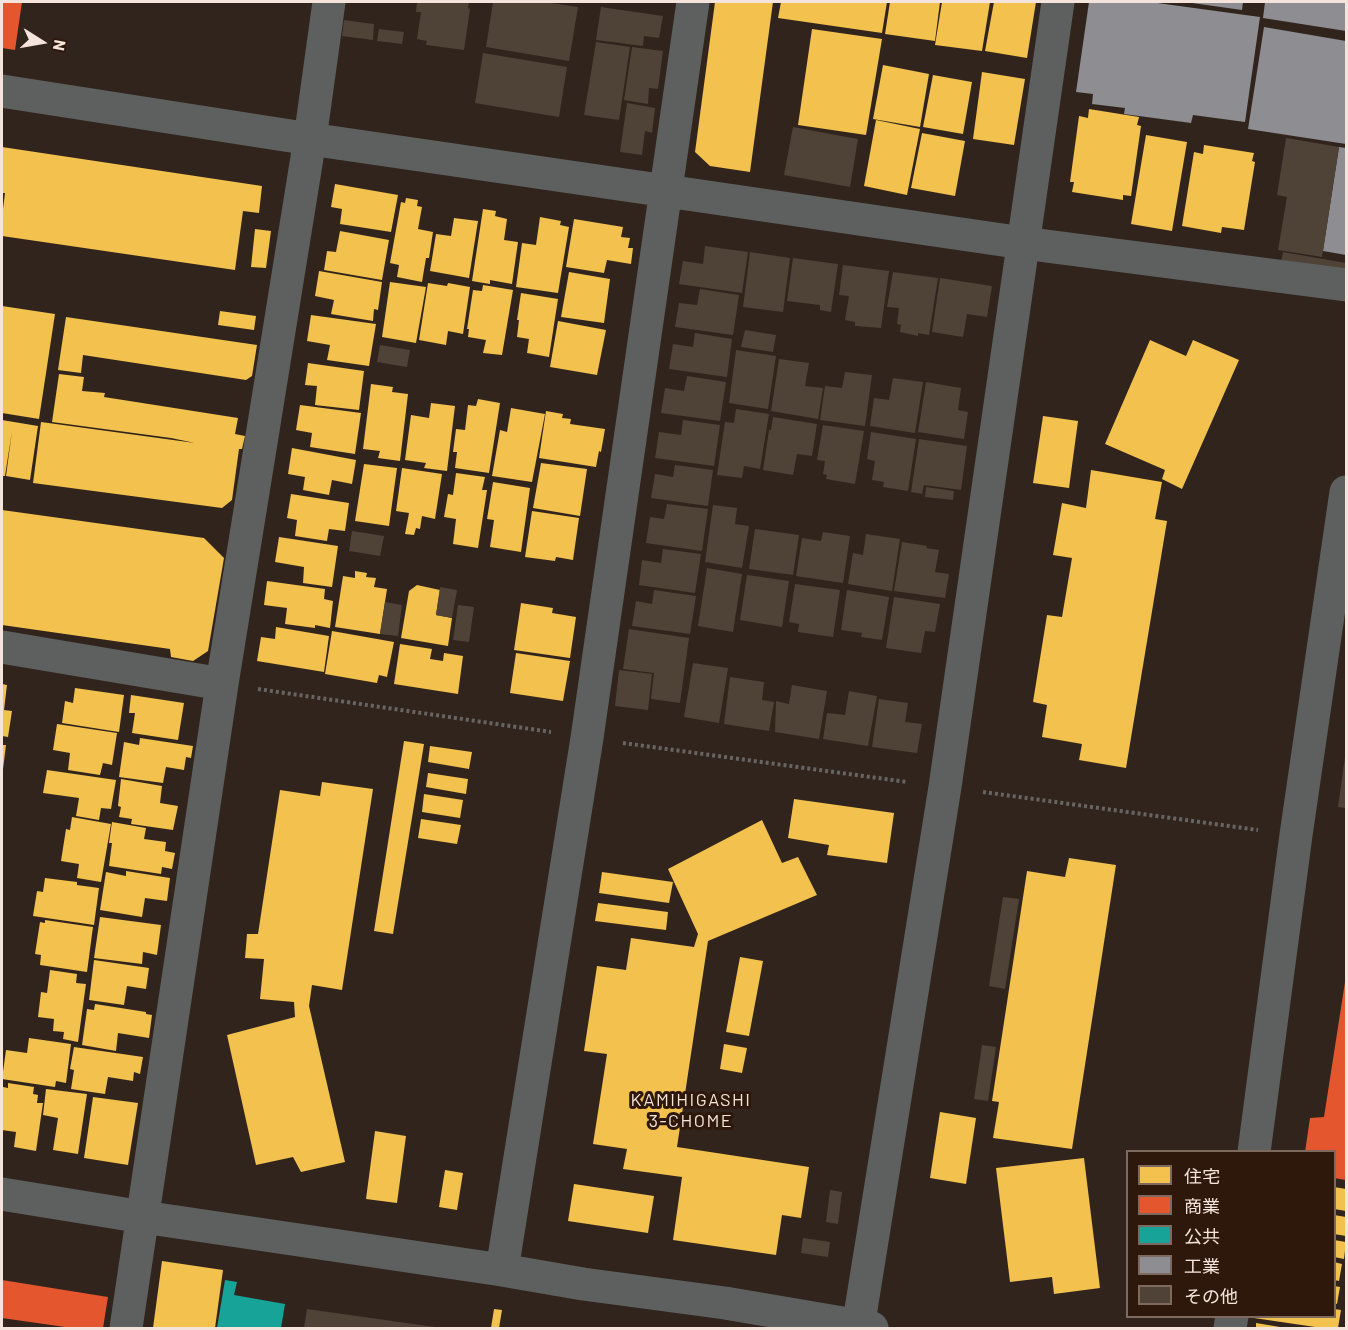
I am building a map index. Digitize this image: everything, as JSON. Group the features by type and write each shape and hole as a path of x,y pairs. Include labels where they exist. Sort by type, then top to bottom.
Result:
{"street":[{"path":"126,1329 222,684 310,139 329,2"},
{"path":"502,1270 587,738 693,2"},
{"path":"2,1194 583,1284 736,1305 863,1328 945,787 1058,2"},
{"path":"2,92 1023,243 1347,285"},
{"path":"1254,1150 1296,835 1347,492"},
{"path":"2,647 222,684"}],"path":[{"path":"222,684 587,738 1296,835"}],"building: 住宅":[{"path":"715,2 773,2 750,172 710,166 695,152"},
{"path":"781,2 887,2 882,33 778,18"},
{"path":"890,2 940,2 935,41 885,34"},
{"path":"942,2 990,2 982,51 935,45"},
{"path":"994,2 1036,2 1027,58 985,51"},
{"path":"812,29 882,39 866,135 798,125"},
{"path":"883,65 929,74 920,127 873,119"},
{"path":"982,72 1025,79 1014,145 973,139"},
{"path":"933,75 972,82 963,134 923,127"},
{"path":"1089,109 1139,117 1137,125 1141,126 1131,196 1123,195 1123,200 1072,192 1074,182 1070,182 1079,116 1088,118"},
{"path":"876,120 920,129 907,195 864,186"},
{"path":"922,133 965,141 955,196 911,188"},
{"path":"1146,135 1187,142 1172,231 1131,224"},
{"path":"1204,145 1254,153 1252,161 1255,162 1244,230 1222,227 1221,233 1182,226 1194,152 1203,154"},
{"path":"2,147 262,186 259,213 243,211 235,270 2,236 5,193 2,193"},
{"path":"335,184 398,195 391,232 340,224 342,209 331,207"},
{"path":"406,198 418,200 417,206 422,207 418,229 433,232 422,282 397,277 399,265 390,263 401,202 405,203"},
{"path":"483,209 496,211 495,216 507,219 504,240 518,242 512,284 490,280 490,284 472,281"},
{"path":"540,217 561,221 560,225 569,227 558,293 516,287 522,243 536,245"},
{"path":"454,218 478,221 469,278 430,271 436,234 451,236"},
{"path":"574,219 623,227 621,237 630,238 628,248 633,248 631,264 607,260 604,273 566,267"},
{"path":"255,229 271,231 266,268 251,267"},
{"path":"340,231 389,240 382,280 324,270 327,251 336,252"},
{"path":"319,271 382,282 378,310 374,309 373,321 331,314 334,300 315,296"},
{"path":"569,272 610,279 604,323 561,317"},
{"path":"390,282 426,287 416,343 382,337"},
{"path":"428,283 447,286 448,283 470,287 463,334 448,331 446,345 419,340"},
{"path":"483,285 513,290 502,355 483,353 486,340 468,337 469,329 467,329 473,290 482,291"},
{"path":"521,293 558,299 549,357 527,353 529,339 517,337"},
{"path":"2,306 55,314 39,419 2,413"},
{"path":"220,311 256,316 254,330 218,325"},
{"path":"311,315 376,324 369,366 327,360 330,345 307,341"},
{"path":"66,317 257,345 252,376 246,380 83,355 81,373 58,370"},
{"path":"558,321 606,330 597,375 550,367"},
{"path":"1150,340 1186,356 1193,340 1239,360 1182,489 1162,479 1165,470 1105,444"},
{"path":"308,363 364,371 359,410 315,405 317,386 305,385"},
{"path":"59,374 84,377 82,391 105,393 104,397 238,418 235,434 245,436 242,449 239,449 232,500 222,508 33,483 41,422 195,443 52,422"},
{"path":"371,384 393,387 392,392 408,394 400,461 378,458 380,451 363,449"},
{"path":"478,399 500,403 489,473 455,468 457,452 453,452 456,429 465,430 468,405 476,406"},
{"path":"431,403 455,406 447,471 424,468 426,463 405,460 411,415 429,418"},
{"path":"300,405 361,413 355,454 310,447 312,433 296,430"},
{"path":"511,408 545,414 532,482 492,476 500,430 507,432"},
{"path":"546,411 563,414 562,418 571,419 570,424 605,429 596,467 539,458"},
{"path":"1043,416 1078,421 1069,488 1033,483"},
{"path":"2,420 38,426 30,480 6,476 12,431 5,476 2,476"},
{"path":"292,448 356,460 352,484 332,480 329,495 303,490 305,477 288,474"},
{"path":"541,463 587,469 580,516 533,508"},
{"path":"364,464 397,468 389,526 355,521"},
{"path":"402,468 442,474 435,519 422,516 420,529 416,528 414,535 405,534 409,513 396,511"},
{"path":"1091,470 1162,482 1155,519 1167,521 1126,768 1079,760 1082,744 1042,737 1047,705 1033,702 1047,615 1062,617 1072,558 1053,555 1062,503 1086,508"},
{"path":"456,473 485,477 482,490 487,490 478,548 453,544 456,519 444,517 448,494 453,495"},
{"path":"493,482 530,488 521,552 490,547 494,520 487,519"},
{"path":"291,494 349,503 345,531 329,529 327,541 295,536 297,520 287,518"},
{"path":"2,510 204,538 224,558 208,651 193,661 171,657 170,649 2,625"},
{"path":"532,511 579,518 573,560 556,557 555,561 525,557"},
{"path":"279,537 338,546 332,587 303,583 304,567 275,562"},
{"path":"355,571 367,573 366,577 376,578 374,587 387,589 380,634 335,627 343,576 355,578"},
{"path":"267,581 325,589 324,599 333,601 330,628 285,624 287,608 264,605"},
{"path":"417,585 440,590 436,615 452,618 448,646 401,638 409,591"},
{"path":"521,603 553,608 552,613 576,617 570,658 514,650"},
{"path":"276,627 329,636 324,672 257,661 261,637 275,639"},
{"path":"332,631 394,642 387,677 379,675 377,683 325,674"},
{"path":"400,644 432,649 430,659 443,661 444,653 463,656 458,694 394,684"},
{"path":"516,653 570,661 563,701 510,693"},
{"path":"2,684 7,685 4,710 12,711 8,737 2,736"},
{"path":"75,688 124,695 119,732 62,723 65,701 73,703"},
{"path":"131,695 184,703 178,740 132,733 135,713 129,713"},
{"path":"57,724 117,733 112,765 103,763 100,775 68,770 70,753 53,750"},
{"path":"140,738 193,746 191,758 186,757 184,770 166,767 163,783 119,777 124,742 139,745"},
{"path":"404,741 424,744 393,934 374,931"},
{"path":"2,745 6,745 3,769 2,769"},
{"path":"430,746 472,752 469,769 428,762"},
{"path":"47,770 116,780 111,809 101,808 99,820 76,816 79,798 43,793"},
{"path":"428,773 468,779 466,794 426,787"},
{"path":"121,779 162,786 160,803 178,806 173,830 131,824 132,819 119,817"},
{"path":"322,782 373,789 342,990 312,985 309,1006 345,1162 301,1172 293,1157 256,1165 227,1035 295,1017 294,1002 260,999 264,959 245,958 247,934 258,934 280,790 320,796"},
{"path":"424,794 463,800 460,818 422,812"},
{"path":"794,799 894,813 887,863 827,855 829,845 788,838"},
{"path":"72,817 111,824 101,882 77,878 79,864 61,861 66,829 70,830"},
{"path":"421,819 461,825 457,844 418,838"},
{"path":"762,820 782,863 798,857 817,895 708,941 677,1147 809,1167 801,1218 782,1215 776,1255 673,1240 682,1177 623,1169 627,1149 593,1144 607,1054 584,1051 597,966 626,970 631,938 694,947 698,934 668,869"},
{"path":"112,822 146,828 144,839 166,842 165,851 175,853 172,869 162,867 161,874 109,866"},
{"path":"1069,858 1116,865 1072,1149 993,1138 999,1102 992,1101 1027,871 1065,877"},
{"path":"126,871 170,878 167,901 145,898 142,917 100,910 106,872 126,876"},
{"path":"602,872 673,882 669,903 599,893"},
{"path":"45,878 77,882 77,885 99,888 94,925 33,916 37,891 43,892"},
{"path":"598,903 668,912 666,930 595,921"},
{"path":"100,917 161,925 157,955 143,952 142,964 94,958"},
{"path":"45,920 93,927 87,972 40,965 41,955 35,954 40,922 45,923"},
{"path":"740,957 763,961 749,1036 726,1032"},
{"path":"94,960 149,968 146,989 127,986 124,1005 89,1000"},
{"path":"50,970 77,974 76,983 86,984 78,1042 63,1039 64,1032 53,1031 54,1019 38,1017 41,992 47,993"},
{"path":"95,1004 146,1012 152,1015 149,1038 118,1033 116,1051 82,1045 87,1009 94,1010"},
{"path":"29,1038 71,1044 66,1083 56,1081 55,1087 2,1079 6,1050 27,1053"},
{"path":"724,1044 747,1048 742,1073 720,1069"},
{"path":"74,1047 143,1057 140,1074 134,1072 133,1081 108,1077 105,1094 71,1089 74,1070 70,1069"},
{"path":"8,1083 34,1087 33,1094 38,1095 37,1103 43,1103 36,1151 14,1147 16,1132 2,1130 2,1093 3,1087 8,1088"},
{"path":"46,1089 87,1094 78,1154 53,1150 58,1118 43,1115"},
{"path":"93,1097 138,1103 128,1165 84,1158"},
{"path":"940,1112 976,1118 966,1184 930,1178"},
{"path":"375,1131 406,1136 397,1203 366,1199"},
{"path":"1084,1158 1100,1288 1054,1294 1052,1277 1010,1282 996,1168"},
{"path":"445,1170 463,1173 457,1210 439,1207"},
{"path":"574,1184 654,1196 648,1233 568,1221"},
{"path":"1336,1187 1346,1189 1346,1211 1336,1209"},
{"path":"1336,1215 1346,1217 1346,1236 1336,1234"},
{"path":"1336,1240 1346,1242 1344,1259 1336,1257"},
{"path":"162,1261 223,1270 215,1328 153,1328"},
{"path":"1336,1262 1342,1264 1339,1281 1336,1280"},
{"path":"1336,1286 1340,1287 1336,1304"},
{"path":"494,1309 502,1310 499,1328 491,1328"},
{"path":"1336,1309 1341,1310 1338,1328 1322,1328 1254,1318 1336,1318"},
{"path":"1256,1323 1280,1327 1280,1328 1256,1328"}],"building: 商業":[{"path":"2,2 22,2 15,50 2,48"},
{"path":"1345,982 1346,1180 1336,1178 1336,1150 1305,1150 1310,1118 1324,1117"},
{"path":"2,1280 108,1297 103,1328 72,1328 2,1318"}],"building: 公共":[{"path":"225,1280 237,1282 234,1295 285,1304 281,1328 217,1328"}],"building: 工業":[{"path":"1089,2 1150,2 1260,17 1245,122 1193,115 1191,123 1124,114 1125,108 1092,104 1093,94 1076,92"},
{"path":"1193,2 1243,2 1242,10"},
{"path":"1265,2 1346,2 1346,31 1263,18"},
{"path":"1264,27 1346,41 1346,144 1248,129"},
{"path":"1339,147 1346,148 1346,255 1323,251"}],"building: その他":[{"path":"417,2 469,2 464,50 426,45 427,41 417,39 421,12 416,12"},
{"path":"493,2 544,2 578,7 569,61 486,47"},
{"path":"601,7 663,16 659,38 644,36 643,46 596,40"},
{"path":"344,20 374,24 373,40 342,36"},
{"path":"379,29 404,32 402,44 377,41"},
{"path":"596,42 630,47 619,120 584,115"},
{"path":"632,47 663,51 658,89 649,88 648,104 624,100"},
{"path":"483,53 567,67 559,117 475,103"},
{"path":"627,103 655,108 652,133 645,131 642,155 620,152"},
{"path":"793,127 858,139 850,187 784,175"},
{"path":"1286,138 1339,147 1322,257 1278,250 1287,197 1277,195"},
{"path":"705,246 748,252 742,293 679,284 683,261 703,264"},
{"path":"750,252 790,258 783,312 743,307"},
{"path":"1283,252 1346,263 1346,282 1279,272"},
{"path":"793,258 838,264 831,312 820,310 820,305 787,301"},
{"path":"843,265 889,271 881,328 855,326 855,322 845,320 849,296 839,295"},
{"path":"893,272 938,278 929,335 918,333 918,336 900,332 901,325 897,324 899,308 887,307"},
{"path":"940,278 992,286 987,317 967,314 963,337 932,332"},
{"path":"700,289 739,295 733,335 675,327 679,303 697,305"},
{"path":"745,330 776,335 773,352 741,347"},
{"path":"695,333 732,339 727,377 669,369 673,344 693,347"},
{"path":"380,345 410,350 407,367 377,362"},
{"path":"736,350 776,356 768,409 729,403"},
{"path":"779,359 809,363 805,386 823,388 818,419 771,411"},
{"path":"845,372 872,375 865,426 820,420 825,386 842,388"},
{"path":"687,376 726,382 720,421 661,413 665,388 684,391"},
{"path":"893,378 923,382 915,433 870,426 874,398 889,400"},
{"path":"926,382 961,388 958,410 968,412 964,439 918,432"},
{"path":"736,409 769,414 760,469 744,466 742,478 717,475 725,422 734,423"},
{"path":"773,417 817,424 812,456 797,454 793,475 763,470"},
{"path":"683,420 720,425 714,466 655,458 659,432 681,435"},
{"path":"823,425 864,431 855,484 826,479 827,475 823,474 825,461 817,460"},
{"path":"871,432 916,439 908,491 883,487 884,482 872,480 875,461 867,459"},
{"path":"919,439 967,446 961,490 924,485 922,494 911,492"},
{"path":"675,465 713,470 708,506 651,498 655,474 673,477"},
{"path":"926,487 954,491 953,500 925,497"},
{"path":"667,504 708,509 702,551 646,543 650,517 664,519"},
{"path":"713,505 737,508 735,524 749,526 742,568 705,562"},
{"path":"755,529 799,535 793,575 749,569"},
{"path":"352,531 384,536 380,556 349,551"},
{"path":"823,532 850,536 843,583 796,576 802,538 821,541"},
{"path":"866,534 900,539 892,591 848,584 853,553 863,555"},
{"path":"902,542 939,550 935,572 949,574 945,598 894,591"},
{"path":"663,549 701,554 695,593 639,585 642,560 661,563"},
{"path":"707,568 742,574 733,632 698,626"},
{"path":"747,575 789,581 782,627 740,620"},
{"path":"795,584 840,590 833,637 798,632 799,624 789,622"},
{"path":"440,587 457,590 452,618 436,615"},
{"path":"654,590 696,596 690,634 632,626 636,601 652,604"},
{"path":"847,590 889,597 882,640 861,637 862,633 841,630"},
{"path":"894,597 940,604 935,632 925,631 921,653 886,648"},
{"path":"385,602 402,605 398,636 380,634"},
{"path":"458,605 474,607 469,642 453,640"},
{"path":"629,629 689,638 680,703 651,699 654,673 623,669"},
{"path":"693,663 728,668 719,723 684,717"},
{"path":"619,670 652,674 648,710 615,706"},
{"path":"730,677 764,682 762,700 774,702 769,731 724,724"},
{"path":"792,685 827,691 819,739 775,732 776,701 789,704"},
{"path":"849,691 877,696 868,746 823,739 827,713 845,715"},
{"path":"879,699 908,703 905,722 922,724 917,753 872,747"},
{"path":"1346,757 1346,808 1338,807"},
{"path":"1003,897 1019,899 1005,989 989,986"},
{"path":"982,1045 996,1047 988,1101 974,1099"},
{"path":"830,1190 842,1192 838,1224 826,1222"},
{"path":"803,1238 830,1242 828,1257 801,1253"},
{"path":"307,1309 435,1327 435,1328 304,1328"}],"district":[{"name":"KAMIHIGASHI 3-CHOME","path":"691,1110"}]}
